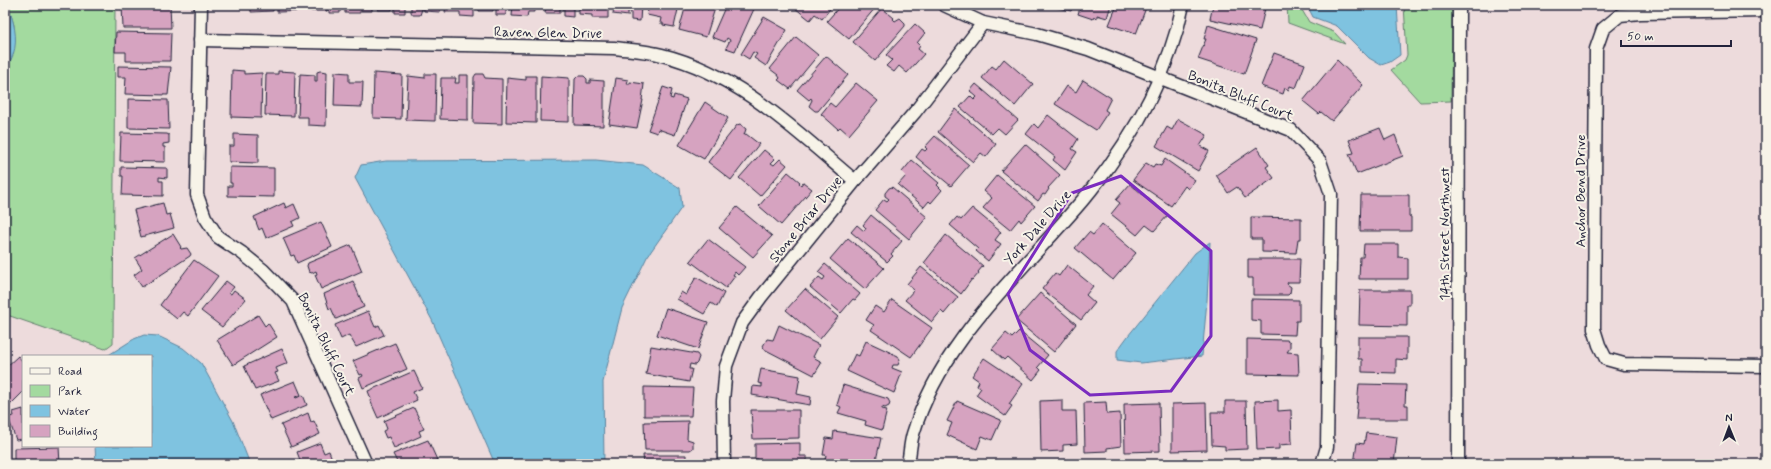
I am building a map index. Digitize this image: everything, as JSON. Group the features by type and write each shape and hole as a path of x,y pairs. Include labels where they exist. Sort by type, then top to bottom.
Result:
{"street":[{"name":"Bonita Bluff Court","path":"202,5 197,195 206,217 218,237 242,253 263,270 293,301 366,464"},
{"name":"Bonita Bluff Court","path":"944,5 983,23 1037,34 1088,49 1291,130 1320,161 1331,194 1327,446 1322,464"},
{"name":"York Dale Drive","path":"908,464 913,435 930,388 951,354 982,312 1091,190 1123,144 1160,79 1179,26 1183,5"},
{"name":"14th Street Northwest","path":"1458,464 1459,5"},
{"name":"Anchor Bend Drive","path":"1766,11 1640,13 1620,15 1603,29 1596,49 1594,329 1598,345 1606,359 1624,364 1766,366"},
{"name":"Stone Briar Drive","path":"724,464 723,401 726,366 742,323 761,297 855,181 914,112 983,23"},
{"name":"Raven Glen Drive","path":"200,40 614,48 662,55 708,71 738,88 774,113 855,181"}],"highlighted area":[{"path":"1121,176 1211,251 1211,336 1171,391 1090,395 1030,350 1008,294 1072,193"}],"green space":[{"path":"8,5 115,5 113,343 105,349 10,316 5,316 5,72 13,54 14,25"},
{"path":"1287,5 1299,5 1309,22 1334,32 1345,44 1288,23"},
{"path":"1404,5 1452,5 1451,101 1420,102 1391,70 1405,60 1407,55"}],"water":[{"path":"5,5 8,5 15,29 15,49 5,72"},
{"path":"1307,5 1397,5 1400,55 1390,62 1381,65 1369,58 1337,26 1313,17"},
{"path":"596,160 643,165 680,188 682,207 647,257 622,308 603,382 604,464 495,464 432,320 355,178 361,165 386,161"},
{"path":"1210,242 1202,356 1141,363 1117,360 1117,351 1128,336 1195,253"},
{"path":"144,335 158,336 183,348 201,363 233,421 250,464 96,464 95,447 152,447 152,355 109,355 134,339"}],"building":[{"path":"122,5 170,5 171,28 123,28"},
{"path":"238,5 273,5 273,11 251,12 251,7 238,7"},
{"path":"277,5 306,5 306,11 277,12"},
{"path":"311,5 340,5 340,13 329,13 329,9 327,9 327,11 311,11"},
{"path":"345,5 372,5 372,11 345,13"},
{"path":"378,5 405,5 405,13 395,13 395,6 392,6 392,10 378,10"},
{"path":"411,5 440,5 440,12 424,11 424,9 422,9 420,15 413,15 411,12"},
{"path":"446,5 474,5 474,17 460,16 460,12 445,12"},
{"path":"479,5 506,5 506,15 496,15 496,7 493,7 493,11 479,11"},
{"path":"513,5 542,5 542,8 534,8 534,12 528,12 527,17 512,16"},
{"path":"546,5 573,5 573,17 564,16 564,9 560,8 560,13 545,13"},
{"path":"579,5 608,5 608,18 592,18 592,15 579,14"},
{"path":"614,5 641,5 640,21 631,20 631,12 628,11 628,16 613,14"},
{"path":"649,5 679,5 674,27 660,23 661,18 647,15"},
{"path":"686,5 716,5 706,37 679,30"},
{"path":"726,5 742,5 746,7 746,5 754,9 735,51 726,48 730,40 727,38 725,42 712,37"},
{"path":"797,5 833,5 822,19 815,14 810,20 795,8"},
{"path":"841,5 874,5 876,7 849,39 827,21"},
{"path":"1047,5 1073,5 1071,11"},
{"path":"1081,5 1111,5 1107,18 1097,15 1097,18 1094,17 1093,19 1078,14"},
{"path":"1117,5 1147,5 1136,34 1109,25"},
{"path":"1213,5 1256,5 1265,8 1260,30 1210,19"},
{"path":"882,8 894,18 893,19 895,21 900,18 905,23 905,26 875,61 853,42"},
{"path":"764,17 787,30 766,66 754,58 757,54 753,52 749,59 741,54"},
{"path":"915,24 925,33 917,43 920,46 918,49 924,54 907,73 899,66 894,72 886,66 892,60 886,55"},
{"path":"1208,25 1256,40 1244,74 1198,59 1206,39 1204,39"},
{"path":"116,32 171,33 170,61 126,61 126,52 115,52"},
{"path":"796,37 818,55 790,89 778,80 780,78 778,75 770,69"},
{"path":"1274,53 1305,64 1296,88 1290,86 1289,90 1285,88 1283,94 1261,86"},
{"path":"826,56 848,75 818,111 815,111 809,106 812,100 811,98 809,100 797,90"},
{"path":"1004,59 1033,84 1015,106 982,78 992,66 996,69"},
{"path":"1337,60 1363,85 1332,121 1321,112 1319,114 1303,101"},
{"path":"118,66 171,67 168,95 125,94 126,77 118,77"},
{"path":"232,70 244,71 244,74 262,73 261,118 231,117"},
{"path":"278,71 295,72 294,116 265,115 266,74 278,74"},
{"path":"317,72 327,72 326,126 308,125 308,117 298,117 300,74 315,75 315,81 317,81"},
{"path":"335,72 349,73 349,82 363,82 362,107 334,106"},
{"path":"374,73 402,75 401,119 373,118"},
{"path":"425,74 436,74 435,121 406,120 408,76 425,78"},
{"path":"476,74 483,74 485,78 502,79 502,124 473,123 474,77"},
{"path":"459,75 468,75 468,120 440,119 441,78 456,78 455,83 459,83"},
{"path":"526,76 536,76 536,123 506,122 507,78 526,80"},
{"path":"541,76 569,78 569,122 540,121"},
{"path":"578,76 584,76 587,79 587,83 590,83 590,80 604,81 603,126 574,125 575,79"},
{"path":"616,78 628,80 627,84 630,84 630,82 644,84 643,100 637,128 609,124"},
{"path":"1083,80 1111,98 1105,110 1108,112 1096,130 1055,104 1067,86 1076,92"},
{"path":"856,83 878,101 849,135 840,127 838,129 821,114 830,103 835,107"},
{"path":"976,84 1018,120 1005,134 998,128 992,134 960,107 970,96 974,100 977,97 970,91"},
{"path":"663,87 672,90 670,98 673,99 674,95 687,99 675,135 658,129 657,133 648,130"},
{"path":"128,99 168,100 169,129 128,128"},
{"path":"705,102 728,118 704,159 679,145"},
{"path":"955,109 996,144 986,157 981,153 973,162 938,132"},
{"path":"1048,115 1078,139 1072,149 1077,152 1065,170 1053,160 1055,157 1026,134 1034,124 1038,128"},
{"path":"1178,119 1207,135 1200,146 1209,151 1198,171 1156,146 1167,127 1172,130"},
{"path":"740,124 746,129 744,135 746,134 759,144 731,180 708,162 737,125"},
{"path":"1380,128 1385,140 1395,135 1403,156 1357,174 1349,154 1354,153 1349,140"},
{"path":"121,133 169,135 169,143 163,144 163,147 165,147 165,162 120,161"},
{"path":"234,134 258,135 258,163 229,162 229,146 234,146"},
{"path":"935,136 969,165 951,186 916,157 922,149 925,151 927,149 925,147"},
{"path":"1025,144 1060,175 1048,188 1049,189 1045,195 1043,194 1038,201 1001,171"},
{"path":"1257,147 1269,165 1266,167 1274,178 1245,198 1237,187 1228,193 1216,175"},
{"path":"764,150 775,159 771,163 774,165 780,159 787,165 760,196 739,178"},
{"path":"1165,159 1195,180 1188,189 1185,186 1171,206 1133,180 1146,163 1153,167 1155,164 1161,166"},
{"path":"912,160 939,183 937,185 942,190 931,203 929,201 924,207 898,185 906,176 902,172"},
{"path":"121,167 167,168 167,178 159,177 159,181 163,181 163,196 122,195 123,176 121,176"},
{"path":"230,167 274,168 274,197 228,196 228,186 232,186 232,183 230,183"},
{"path":"788,172 800,182 799,183 801,185 803,182 812,189 781,225 759,206"},
{"path":"997,175 1035,206 1021,222 1019,219 1010,230 983,208 992,198 984,191"},
{"path":"1130,184 1168,215 1154,231 1146,225 1137,235 1111,214 1120,203 1116,200"},
{"path":"892,187 927,217 909,239 875,210 884,199 887,201 889,199 885,196 885,193"},
{"path":"1361,195 1409,195 1411,231 1360,231"},
{"path":"163,203 166,215 170,214 174,228 141,237 134,210"},
{"path":"284,203 286,208 294,204 300,218 292,222 294,226 266,238 262,228 259,230 254,217"},
{"path":"737,207 772,236 753,257 719,228"},
{"path":"972,208 1001,232 995,240 1001,244 988,261 976,251 978,249 950,225 957,217 961,220"},
{"path":"871,215 902,241 891,254 893,256 887,262 851,232 857,225 864,231 866,228 863,225"},
{"path":"1251,217 1301,218 1301,239 1298,239 1296,253 1262,252 1262,239 1251,239"},
{"path":"321,222 332,247 297,263 294,255 291,256 283,238"},
{"path":"1102,224 1136,253 1113,280 1075,248 1089,232 1093,235"},
{"path":"173,234 181,247 180,248 187,248 191,254 190,256 142,287 134,275 142,269 135,258"},
{"path":"946,235 983,266 961,294 924,263"},
{"path":"848,238 884,268 865,289 830,259"},
{"path":"708,239 745,267 738,275 735,272 733,275 735,276 726,288 690,261"},
{"path":"1364,244 1398,244 1398,257 1408,258 1408,279 1359,279 1360,257 1363,257"},
{"path":"351,245 362,271 321,289 315,275 317,274 316,271 312,273 309,272 307,266 308,263"},
{"path":"1248,259 1300,259 1299,282 1288,282 1287,284 1291,287 1288,295 1253,295 1253,278 1248,278"},
{"path":"194,260 218,276 188,316 183,312 177,319 160,305"},
{"path":"825,264 860,294 855,300 853,299 841,313 810,287 819,277 823,280 825,277 818,272"},
{"path":"1067,265 1093,286 1086,295 1095,303 1081,320 1042,289 1055,273 1059,276"},
{"path":"921,267 958,297 944,314 941,311 932,322 905,300 914,290 907,284"},
{"path":"696,277 724,293 717,307 711,303 704,314 677,299 681,292 686,295"},
{"path":"226,281 234,287 229,293 231,294 234,290 246,299 222,327 201,311"},
{"path":"353,281 364,307 336,319 331,308 329,309 324,294"},
{"path":"805,289 838,317 820,339 786,310"},
{"path":"1360,290 1410,290 1410,305 1407,305 1407,326 1359,325"},
{"path":"1040,293 1076,324 1054,352 1016,320"},
{"path":"1251,299 1299,300 1299,321 1296,321 1295,335 1261,334 1261,321 1251,320"},
{"path":"892,300 932,328 911,357 871,330 874,325 866,320 875,306 884,312"},
{"path":"666,308 708,322 698,349 657,335"},
{"path":"368,311 375,327 379,325 384,335 356,347 349,335 341,339 335,325"},
{"path":"258,315 265,326 268,323 277,337 233,365 217,340"},
{"path":"779,325 819,345 813,357 822,362 814,375 764,349 763,346 767,339 773,340"},
{"path":"1019,331 1048,355 1038,367 1041,370 1033,380 1007,357 1004,360 992,349 1006,333 1012,338"},
{"path":"1358,337 1407,337 1407,360 1396,359 1396,373 1362,372 1362,359 1358,359"},
{"path":"1247,339 1287,340 1290,342 1290,348 1287,352 1298,353 1299,375 1247,374"},
{"path":"866,341 898,356 900,360 898,365 893,365 892,368 902,372 894,393 847,371 855,354 859,356"},
{"path":"395,343 407,369 363,388 359,378 363,376 362,374 360,375 353,361"},
{"path":"651,346 697,354 699,357 697,363 695,365 690,364 689,369 692,369 689,382 646,374"},
{"path":"282,349 288,363 276,368 278,372 275,373 279,381 255,390 244,366"},
{"path":"18,356 22,361 22,393 7,408 5,406 5,368"},
{"path":"984,358 1023,384 1009,404 1012,406 1005,416 976,395 981,388 977,386 979,381 972,376"},
{"path":"761,369 800,376 797,394 811,397 810,405 752,395 753,386 762,387 762,384 758,383"},
{"path":"414,371 422,388 413,392 417,400 378,418 370,400 368,391"},
{"path":"295,381 301,395 295,397 296,398 303,395 307,405 271,420 260,395"},
{"path":"1359,384 1406,385 1405,405 1408,405 1408,419 1356,419"},
{"path":"843,385 888,399 890,403 889,406 885,408 882,407 882,409 887,410 882,430 865,425 866,421 838,413 841,407 837,405"},
{"path":"644,387 693,388 691,416 644,416"},
{"path":"1062,400 1062,411 1076,411 1077,444 1063,445 1063,451 1041,452 1040,401"},
{"path":"1278,400 1278,411 1291,410 1292,444 1279,445 1279,449 1257,450 1255,401"},
{"path":"957,401 1001,420 992,440 982,436 977,449 947,435 952,423 947,421"},
{"path":"1225,401 1246,401 1247,449 1225,450 1225,446 1212,445 1211,412 1225,412"},
{"path":"1106,402 1107,414 1120,413 1121,446 1107,448 1107,451 1085,452 1084,403"},
{"path":"1159,403 1160,451 1125,452 1124,404"},
{"path":"1206,403 1207,450 1172,451 1172,404"},
{"path":"414,408 424,429 419,431 421,436 394,448 389,437 386,438 383,431 387,429 384,421"},
{"path":"22,409 22,439 16,440 8,417 14,416 13,412"},
{"path":"751,410 799,410 799,438 753,439"},
{"path":"308,413 311,422 314,421 320,434 291,447 281,425"},
{"path":"688,421 687,439 693,441 693,448 690,450 645,450 644,422"},
{"path":"834,431 881,438 876,460 870,459 867,463 862,462 861,464 824,464 826,455 823,455 826,438 833,439"},
{"path":"1366,433 1397,437 1394,464 1354,464 1357,443 1364,444"},
{"path":"428,440 437,460 430,464 398,464 393,454"},
{"path":"320,443 324,453 329,451 334,464 292,464 300,460 297,452"},
{"path":"800,443 800,456 807,456 807,464 751,464 753,462 758,462 758,459 755,459 755,444"},
{"path":"59,447 60,464 14,464 14,448"},
{"path":"643,455 686,455 686,464 644,464"}]}
